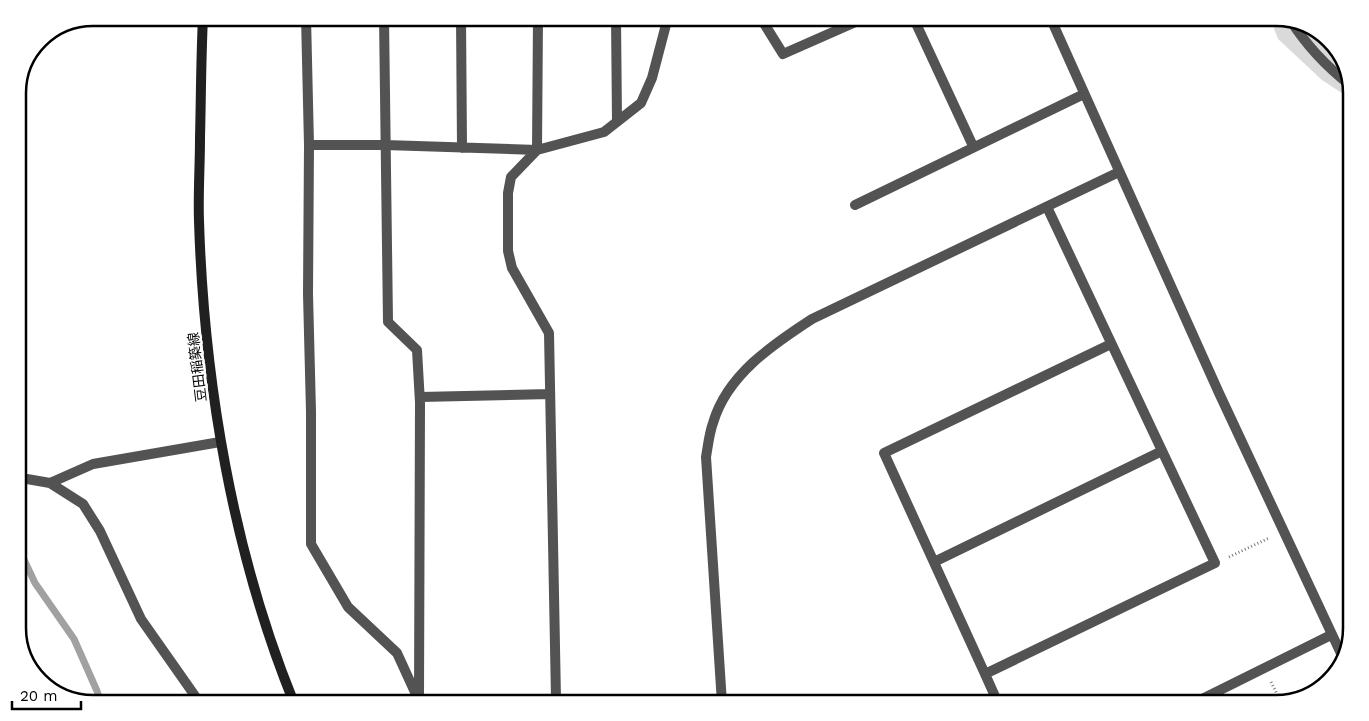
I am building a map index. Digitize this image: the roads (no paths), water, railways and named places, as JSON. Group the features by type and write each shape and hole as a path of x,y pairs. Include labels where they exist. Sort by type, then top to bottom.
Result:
{"main road":[{"name":"豆田稲築線","path":"203,26 199,220 206,329 220,442 234,508 256,592 279,666 290,695"}],"street":[{"path":"306,26 309,146 308,294 311,412 311,544 348,607 396,653 416,695"},
{"path":"384,26 388,322 418,350 420,397 419,695"},
{"path":"461,26 462,148"},
{"path":"538,26 537,150 511,177 508,194 508,251 512,268 550,333 556,695"},
{"path":"616,26 617,122"},
{"path":"309,146 537,150 604,132 641,103 652,78 666,26"},
{"path":"765,26 783,54 848,26"},
{"path":"917,26 973,146"},
{"path":"1054,26 1283,532 1339,649"},
{"path":"1297,30 1304,41 1341,78"},
{"path":"855,205 973,146 1084,94"},
{"path":"721,695 706,457 713,422 726,392 774,344 812,319 1119,172"},
{"path":"984,674 1215,563 1046,206"},
{"path":"994,695 884,453 1112,344"},
{"path":"420,397 550,394"},
{"path":"50,483 93,464 220,442"},
{"path":"934,562 1162,452"},
{"path":"26,479 50,483 83,504 100,531 142,619 194,695"},
{"path":"1212,695 1331,635"}],"waterway":[{"path":"26,564 35,583 74,639 98,695"}]}
